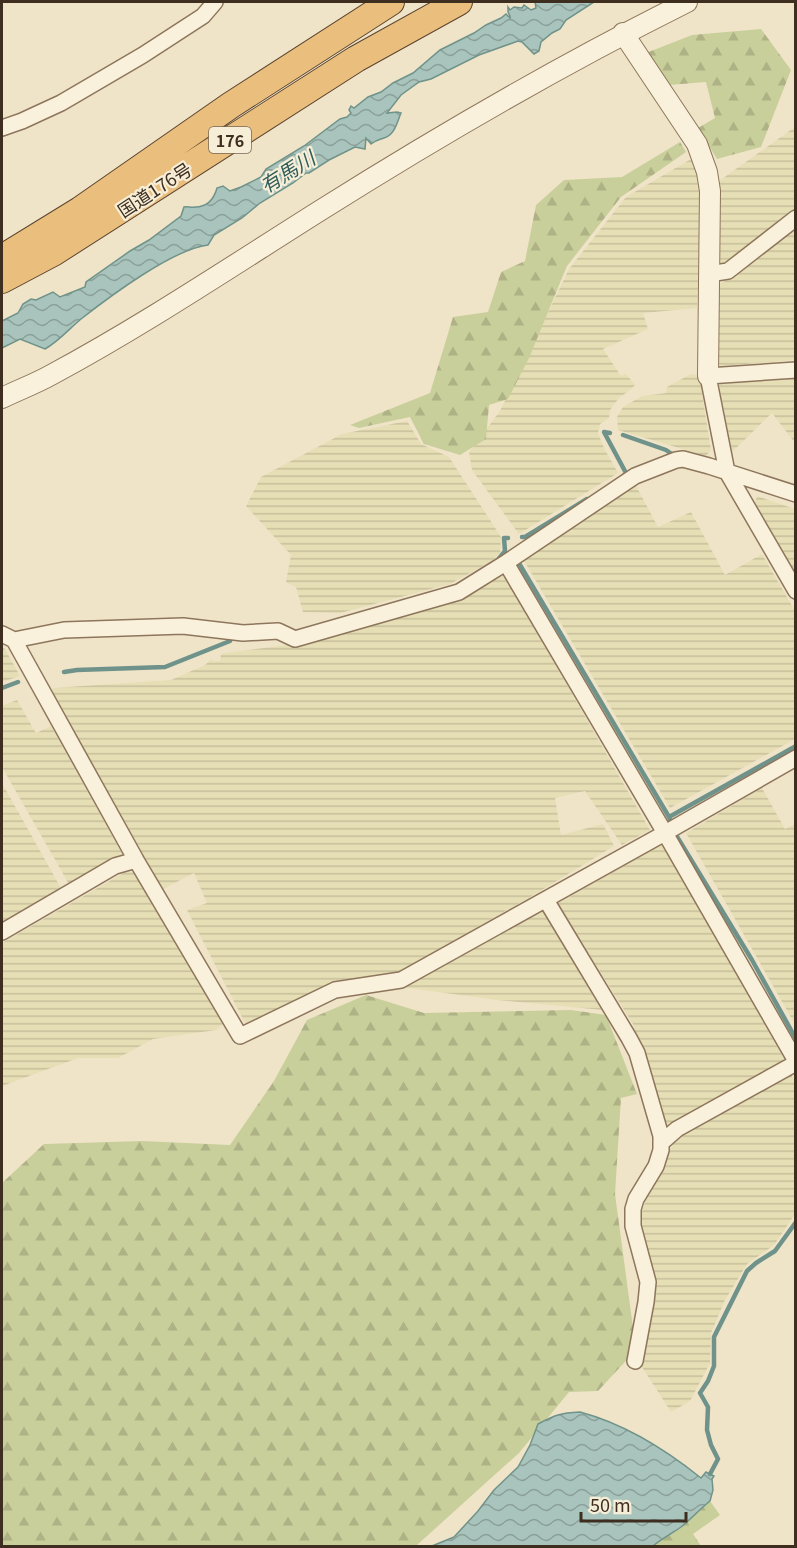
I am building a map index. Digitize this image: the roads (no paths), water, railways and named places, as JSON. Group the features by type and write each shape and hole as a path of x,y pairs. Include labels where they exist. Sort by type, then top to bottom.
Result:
{"highway":[{"name":"国道176号","path":"2,258 80,210 231,105 391,2"},
{"name":"国道176号","path":"2,280 53,253 356,59 459,2"}],"street":[{"path":"2,128 61,103 143,55 203,16 215,2"},
{"path":"2,398 50,376 146,320 507,97 623,33 687,2"},
{"path":"623,33 697,144 707,172 710,191 708,376 727,472 795,591"},
{"path":"709,274 728,271 795,218"},
{"path":"708,376 795,370"},
{"path":"795,494 680,459 635,476 459,592 295,639 278,631 243,633 183,626 64,630 8,637 240,1036 335,990 401,980 795,758"},
{"path":"508,561 795,1062 677,1129 661,1143"},
{"path":"2,932 115,866 136,860"},
{"path":"546,900 630,1038 637,1053 661,1136 661,1150 656,1166 636,1199 633,1209 633,1226 648,1282 635,1361"},
{"path":"782,1037 795,1029"}],"water":[{"name":"有馬川","path":"535,2 594,2 566,20 560,29 541,42 539,51 534,54 518,41 479,55 431,79 419,82 401,95 387,113 401,113 391,134 371,144 366,138 365,149 355,147 306,173 214,235 208,245 177,255 124,287 45,349 20,339 2,348 2,321 18,313 23,304 53,292 60,297 85,287 86,282 181,216 184,207 199,207 206,204 212,199 217,188 223,186 230,191 261,177 266,169 304,146 340,119 347,117 351,113 349,110 351,106 354,108 368,97 413,73 440,50 506,14 510,18 508,7 510,10 514,7 522,8 524,5 531,10 536,8"},
{"path":"580,1412 613,1423 644,1439 701,1478 706,1472 714,1476 710,1501 681,1527 653,1546 432,1546 454,1537 494,1490 518,1467 538,1424 558,1415"}],"waterway":[{"path":"610,433 604,432 626,473 622,478"},
{"path":"623,435 666,450 676,457"},
{"path":"522,537 587,499"},
{"path":"497,561 505,551 504,538 508,538"},
{"path":"514,562 520,565 669,817 796,746"},
{"path":"64,672 165,667 230,641"},
{"path":"2,688 18,682"},
{"path":"669,817 676,835 752,960 796,1039"},
{"path":"710,1474 718,1459 707,1430 708,1407 700,1393 714,1366 714,1337 747,1271 775,1251 796,1222"}]}
